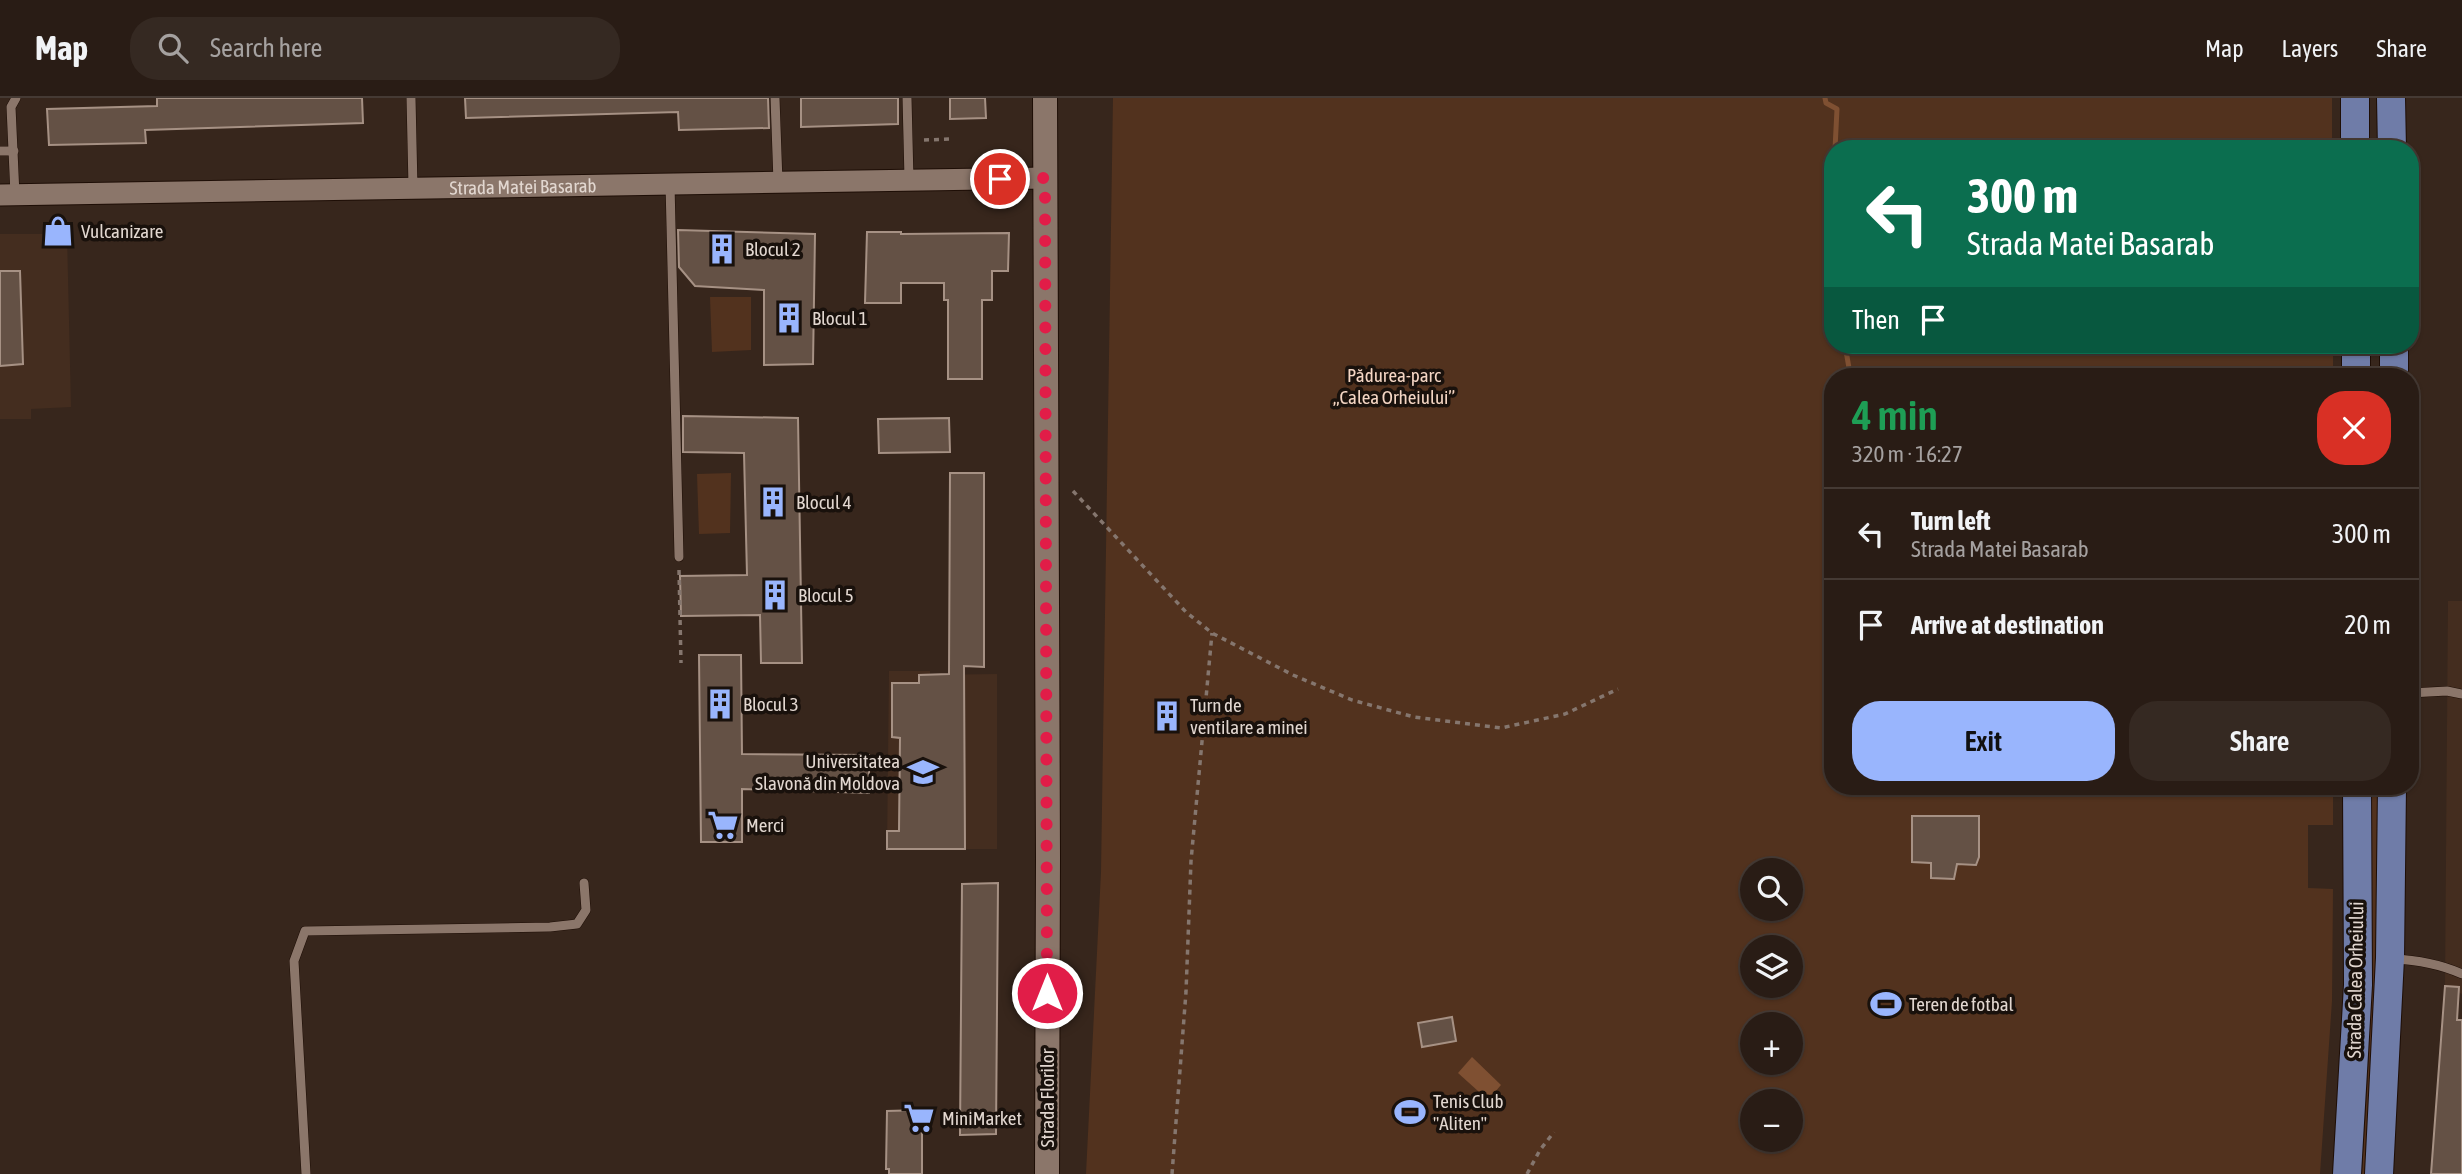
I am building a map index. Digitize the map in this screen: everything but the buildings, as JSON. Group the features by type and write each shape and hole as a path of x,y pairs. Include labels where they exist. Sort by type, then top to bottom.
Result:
{"highway":[{"path":"2355,98 2355,140"},
{"path":"2391,98 2392,140"},
{"name":"Strada Calea Orheiului","path":"2347,1174 2358,985 2357,795"},
{"name":"Strada Calea Orheiului","path":"2379,1174 2390,958 2392,795"}],"main road":[{"name":"Strada Florilor","path":"1045,98 1047,1174"}],"street":[{"name":"Strada Matei Basarab","path":"8,195 1045,178"}],"lane":[{"path":"8,195 13,150 11,107 16,98"},
{"path":"411,98 413,189"},
{"path":"775,98 778,182"},
{"path":"906,98 909,180"},
{"path":"0,150 13,150"},
{"path":"670,184 679,557"},
{"path":"2419,693 2447,691 2462,694"},
{"path":"306,1174 294,961 305,931 550,928 577,924 586,909 584,883"},
{"path":"2390,958 2423,961 2462,974"}],"path":[{"path":"924,140 951,139"},
{"path":"1073,491 1185,612 1212,633 1293,675 1352,700 1414,717 1501,728 1565,714 1618,689"},
{"path":"679,557 681,663"},
{"path":"1172,1174 1186,992 1192,848 1212,633"},
{"path":"1527,1174 1540,1150 1555,1132"}],"shaded area":[{"path":"0,234 67,234 71,407 31,409 31,419 0,419"},
{"path":"2448,601 2462,601 2462,994 2445,986"},
{"path":"889,671 930,671 930,675 997,674 997,849 887,849"},
{"path":"1472,1057 1501,1085 1488,1100 1458,1073"}],"green space":[{"name":"Pădurea-parc „Calea Orheiului”","path":"1113,98 2332,98 2332,140 1824,140 1824,354 2333,354 2333,368 1824,368 1824,795 2333,795 2333,825 2308,825 2308,888 2333,889 2332,1001 2320,1174 1086,1174 1101,872"},
{"path":"710,297 751,297 751,350 712,352"},
{"path":"731,473 730,533 699,534 697,474"},
{"path":"2372,795 2380,795 2380,895 2369,1174 2362,1174 2369,1056"}],"waterway":[{"path":"1825,98 1826,103 1837,109 1835,140"},
{"path":"1847,354 1849,368"}],"place":[{"name":"Vulcanizare","path":"58,231"},
{"name":"Blocul 2","path":"722,249"},
{"name":"Blocul 1","path":"789,318"},
{"name":"Blocul 4","path":"773,502"},
{"name":"Blocul 5","path":"775,595"},
{"name":"Blocul 3","path":"720,704"},
{"name":"Turn de ventilare a minei","path":"1167,716"},
{"name":"Universitatea Slavonă din Moldova","path":"923,772"},
{"name":"Merci","path":"723,825"},
{"name":"Teren de fotbal","path":"1886,1004"},
{"name":"Tenis Club \"Aliten\"","path":"1410,1112"},
{"name":"MiniMarket","path":"919,1118"}],"route":[{"path":"1000,179 1045,178 1047,993"}]}
